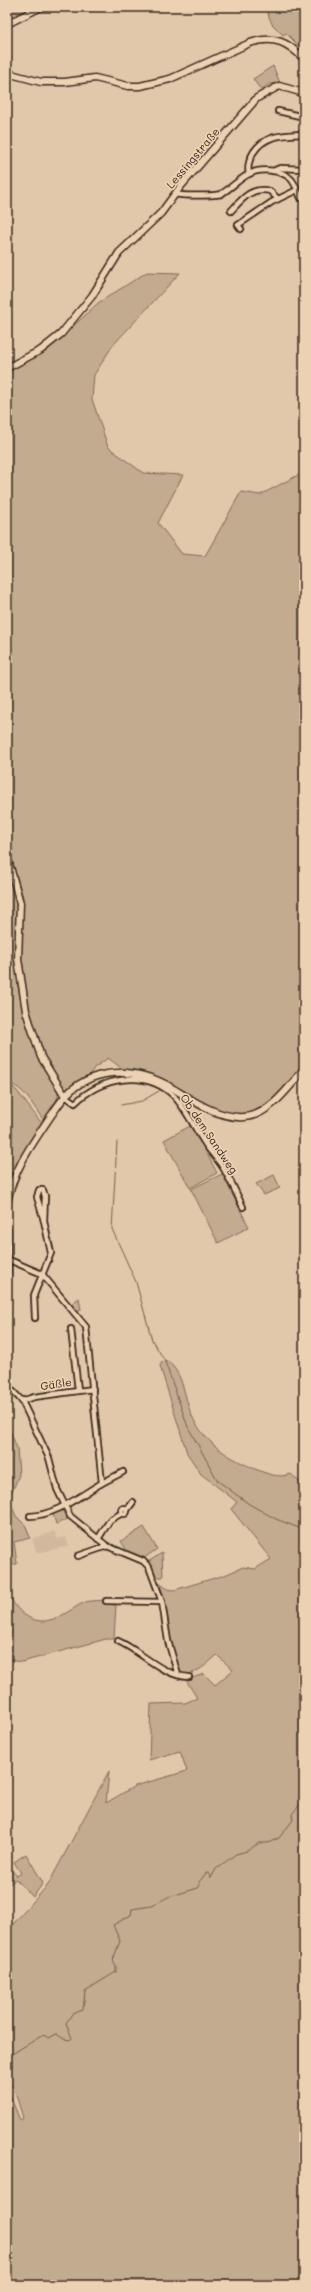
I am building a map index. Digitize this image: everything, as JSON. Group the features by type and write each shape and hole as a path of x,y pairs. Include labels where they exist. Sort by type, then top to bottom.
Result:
{"street":[{"path":"7,24 41,7"},
{"path":"7,73 42,82 65,82 95,78 140,86 170,79 264,39 286,43 304,59"},
{"name":"Lessingstraße","path":"7,368 48,345 61,334 82,308 119,253 161,213 175,194 253,103 265,93 282,86 304,93"},
{"path":"278,111 304,117"},
{"path":"249,174 247,168 251,156 265,140 281,135 304,134"},
{"path":"175,194 190,197 203,194 218,195 254,171 273,171 280,168 304,169"},
{"path":"273,171 291,179 301,198"},
{"path":"231,211 246,195 257,189 270,191 278,199"},
{"path":"241,229 238,225 278,199 297,190"},
{"path":"7,856 20,903 18,960 24,1005 41,1057 65,1096"},
{"path":"7,1203 13,1180 21,1161 65,1096 75,1087 94,1078 119,1072 140,1075 163,1083 204,1107 244,1117 258,1113 272,1103 304,1069"},
{"name":"Ob dem Sandweg","path":"65,1096 75,1103 87,1092 116,1079 133,1079 152,1083 171,1094 225,1170 243,1207"},
{"path":"35,1318 34,1295 51,1253 44,1221 36,1197 39,1190 43,1190 45,1194 44,1221"},
{"path":"7,1230 7,1275"},
{"path":"8,1260 42,1274 86,1327 102,1483"},
{"path":"71,1329 78,1390"},
{"path":"7,1384 22,1402 49,1458 57,1489 64,1506 74,1520 107,1546 143,1561 154,1576 162,1602 168,1641 178,1674"},
{"name":"Gäßle","path":"22,1402 34,1397 93,1389"},
{"path":"30,1516 50,1513 123,1472"},
{"path":"98,1539 110,1520 124,1512 133,1502"},
{"path":"78,1556 107,1546"},
{"path":"106,1601 162,1602"},
{"path":"118,1641 160,1667 189,1677"}],"shaded area":[{"path":"7,7 37,7 7,22"},
{"path":"265,7 304,7 304,51 286,33 283,35 272,24"},
{"path":"273,66 280,83 270,84 261,90 253,79"},
{"path":"147,272 180,273 113,345 94,375 92,399 108,447 143,473 183,475 158,523 182,554 205,556 241,492 260,495 304,472 304,1064 273,1100 259,1111 251,1114 240,1115 226,1112 192,1100 134,1071 124,1070 108,1058 94,1068 89,1076 63,1090 49,1068 31,1025 19,964 23,897 7,845 7,369 17,362 49,349 98,303"},
{"path":"7,871 15,890 17,905 15,952 18,986 33,1044 57,1089 58,1097 44,1121 33,1104 18,1088 7,1084"},
{"path":"7,1087 13,1087 17,1091 43,1125 7,1192"},
{"path":"192,1125 217,1173 190,1188 164,1140"},
{"path":"222,1174 249,1227 218,1243 191,1189"},
{"path":"274,1175 280,1188 264,1195 256,1184"},
{"path":"79,1298 81,1310 77,1312 71,1304"},
{"path":"167,1361 177,1372 192,1416 203,1434 217,1448 243,1464 262,1472 276,1476 291,1474 304,1486 304,2285 7,2285 7,1931 48,1885 109,1771 106,1803 135,1786 187,1771 180,1751 149,1760 151,1704 185,1703 197,1698 186,1680 204,1674 215,1685 233,1670 217,1655 194,1672 184,1675 180,1672 170,1642 164,1597 159,1583 168,1589 174,1590 225,1575 243,1567 255,1569 271,1559 231,1509 237,1502 201,1474 187,1453 160,1366 162,1362","holes":["11,2085 14,2088 23,2118 20,2120 8,2091"]},
{"path":"7,1423 17,1448 19,1475 12,1492 11,1504 16,1516 26,1526 30,1538 14,1542 17,1564 9,1564 7,1583"},
{"path":"62,1510 68,1519 56,1524 53,1514"},
{"path":"144,1527 157,1549 143,1559 129,1554 121,1541"},
{"path":"55,1531 57,1539 66,1537 69,1546 37,1553 32,1539"},
{"path":"162,1553 163,1577 156,1577 148,1562"},
{"path":"7,1583 8,1591 15,1606 21,1612 34,1620 42,1621 54,1619 88,1601 105,1600 105,1604 116,1605 114,1639 106,1639 22,1662 14,1661 7,1657"},
{"path":"26,1854 43,1883 33,1897 16,1879 7,1886 7,1865 17,1876 21,1873 14,1862"}],"waterway":[{"path":"121,1105 142,1101 159,1091"},
{"path":"117,1142 112,1229 136,1282 152,1340 163,1358"},
{"path":"164,1359 188,1427 218,1481 249,1504 276,1519 304,1530"},
{"path":"7,2057 43,2035 49,2038 56,2034 64,2039 70,2040 72,2038 66,2023 72,2014 83,2010 85,1991 116,1972 116,1966 113,1960 120,1941 113,1925 131,1915 132,1909 151,1906 168,1897 198,1888 200,1885 199,1882 207,1872 211,1878 216,1869 236,1854 247,1851 259,1843 268,1843 279,1838 293,1820 292,1814 304,1800"}]}
